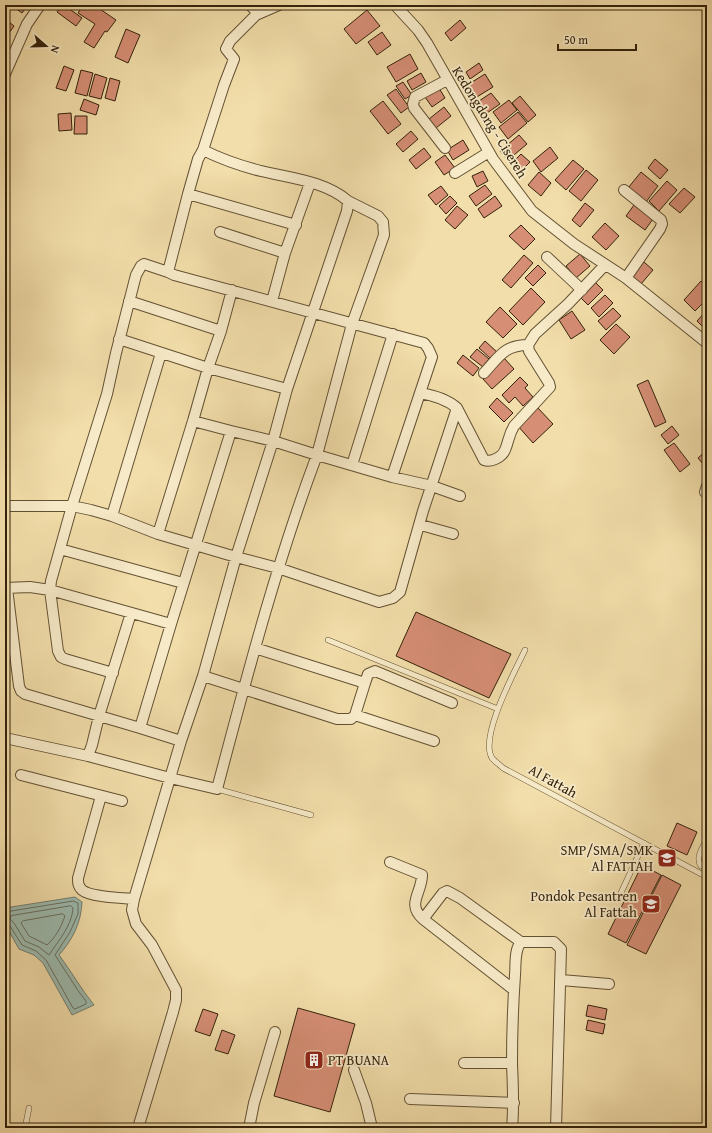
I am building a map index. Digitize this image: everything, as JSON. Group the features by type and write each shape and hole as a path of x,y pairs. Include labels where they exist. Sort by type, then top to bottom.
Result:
{"street":[{"path":"5,74 27,24 40,5"},
{"path":"250,5 256,11 256,15"},
{"path":"168,272 198,158 203,150 234,59 226,49 230,41 256,15 280,5"},
{"name":"Kedongdong - Cisereh","path":"395,5 418,30 427,43 489,152 532,211 605,265 626,278 707,343"},
{"path":"445,148 414,108 413,104 415,97 447,80"},
{"path":"5,738 88,756 217,789 254,648 278,568 317,455 352,324 384,235 384,227 383,222 378,216 348,201 342,195 321,186 259,170 215,156 203,150"},
{"path":"455,173 489,152"},
{"path":"272,301 285,253 296,226 310,183"},
{"path":"624,190 661,220 662,224 626,278"},
{"path":"188,194 296,226"},
{"path":"138,1128 173,1012 176,1000 176,990 152,945 136,924 132,910 134,900 181,741 203,676 236,557 273,442 287,389 347,211 348,201"},
{"path":"220,232 285,253"},
{"path":"548,257 582,290"},
{"path":"113,673 61,657 58,651 50,590 72,506 107,394 119,339 136,275 141,266 144,264 174,275 424,343 432,357 392,477"},
{"path":"420,393 428,394 453,404 457,408 484,460 488,462 492,461 502,455 505,451 510,432 550,387 550,383 528,351 528,345 535,334 568,304 605,265"},
{"path":"158,534 194,421 208,368 221,331 232,290"},
{"path":"129,302 221,331"},
{"path":"352,465 393,334"},
{"path":"119,339 208,368 287,389"},
{"path":"484,373 507,349 514,346 528,345"},
{"path":"112,516 161,353"},
{"path":"5,506 72,506 112,516 158,534 278,568 379,602 393,598 400,592 457,408"},
{"path":"194,421 273,442 392,477 432,486 460,496"},
{"path":"140,728 183,583 231,431"},
{"path":"420,525 453,534"},
{"path":"60,549 183,583"},
{"path":"171,624 50,590 30,587 6,588 19,686 21,691 36,698 181,741"},
{"path":"88,756 131,613"},
{"path":"254,648 365,683"},
{"path":"203,676 337,719 351,719 355,715 368,674 375,671 452,703"},
{"path":"355,715 434,741"},
{"path":"21,775 122,801"},
{"path":"101,796 78,878 78,885 82,890 88,893 134,900"},
{"path":"390,862 421,874 422,881 415,910 423,919 514,990"},
{"path":"423,919 446,891 460,898 521,942 554,942 561,949 556,1128"},
{"path":"512,1128 514,1103 512,1063 514,990 518,946 521,942"},
{"path":"561,980 609,984"},
{"path":"249,1128 254,1103 275,1032"},
{"path":"464,1063 512,1063"},
{"path":"354,1070 366,1103 372,1128"},
{"path":"410,1099 514,1103"}],"lane":[{"path":"328,640 498,709"},
{"name":"Al Fattah","path":"525,650 491,727 488,745 492,758 504,768 707,877"},
{"path":"217,789 311,814"},
{"path":"698,872 701,866 699,857 707,839"},
{"path":"620,895 644,843"},
{"path":"701,866 707,865"},
{"path":"25,1128 29,1108"}],"water":[{"path":"75,897 82,902 80,917 72,937 59,955 94,1005 72,1015 43,963 34,955 19,949 5,924 5,908"}],"building":[{"path":"11,5 28,5 22,13"},
{"path":"62,5 82,18 76,26 57,12"},
{"path":"83,5 94,5 116,20 107,32 105,31 94,48 84,42 95,24 78,13"},
{"path":"367,10 380,26 356,44 344,29"},
{"path":"5,19 14,26 5,39"},
{"path":"460,20 466,28 451,41 445,33"},
{"path":"126,29 140,35 128,63 115,57"},
{"path":"382,32 391,45 377,55 368,42"},
{"path":"410,54 418,69 396,82 387,67"},
{"path":"479,63 483,70 470,79 466,72"},
{"path":"64,66 74,70 66,91 56,88"},
{"path":"81,70 93,73 87,96 75,93"},
{"path":"421,73 426,82 412,90 407,81"},
{"path":"95,74 107,78 101,99 89,96"},
{"path":"485,74 493,87 472,100 464,87"},
{"path":"110,78 120,81 115,101 105,98"},
{"path":"403,82 412,95 405,99 396,86"},
{"path":"439,88 445,98 432,107 425,97"},
{"path":"396,89 409,107 401,113 387,95"},
{"path":"491,93 500,104 484,115 476,103"},
{"path":"520,96 536,115 528,122 512,103"},
{"path":"84,99 99,105 96,115 80,110"},
{"path":"509,100 517,110 501,123 493,112"},
{"path":"383,101 401,124 388,134 370,111"},
{"path":"444,107 451,116 436,128 429,119"},
{"path":"518,112 527,123 508,139 499,127"},
{"path":"71,113 72,130 59,131 58,114"},
{"path":"75,116 87,116 87,134 74,134"},
{"path":"411,131 418,139 403,152 396,144"},
{"path":"519,135 527,144 508,160 500,151"},
{"path":"463,140 469,150 453,160 447,150"},
{"path":"550,147 558,158 541,172 533,161"},
{"path":"424,148 431,157 416,169 409,160"},
{"path":"521,154 530,162 520,172 511,164"},
{"path":"445,155 455,168 444,175 435,162"},
{"path":"655,159 668,170 660,179 648,168"},
{"path":"573,160 584,169 566,190 555,180"},
{"path":"586,170 598,180 581,201 569,191"},
{"path":"483,171 488,181 477,187 472,176"},
{"path":"539,172 551,183 541,196 528,185"},
{"path":"641,172 658,186 646,202 628,188"},
{"path":"667,181 677,190 659,211 649,201"},
{"path":"485,185 492,194 476,206 469,196"},
{"path":"441,186 448,195 436,205 428,195"},
{"path":"684,188 695,197 680,213 669,204"},
{"path":"450,196 457,203 446,214 439,206"},
{"path":"495,196 502,206 484,218 478,209"},
{"path":"585,203 594,210 580,227 572,220"},
{"path":"634,205 653,219 645,230 626,216"},
{"path":"457,206 468,215 455,229 445,220"},
{"path":"605,223 619,236 606,250 592,237"},
{"path":"521,225 535,239 524,250 509,236"},
{"path":"580,254 590,266 576,278 566,266"},
{"path":"524,255 533,263 511,288 502,280"},
{"path":"644,262 653,270 641,284 631,276"},
{"path":"538,265 546,273 533,286 525,278"},
{"path":"594,281 603,290 588,305 579,296"},
{"path":"701,281 707,287 707,299 695,311 684,300"},
{"path":"531,288 545,302 523,325 509,311"},
{"path":"605,295 613,303 599,317 591,308"},
{"path":"500,307 517,324 503,338 486,322"},
{"path":"613,308 621,316 606,330 598,321"},
{"path":"707,310 707,331 697,321"},
{"path":"572,311 585,330 571,339 559,320"},
{"path":"616,324 630,337 614,354 600,340"},
{"path":"485,341 497,352 491,359 479,348"},
{"path":"477,349 489,359 483,367 470,357"},
{"path":"463,355 479,368 473,376 457,363"},
{"path":"504,358 514,369 492,389 483,379"},
{"path":"520,377 528,385 525,388 533,397 523,406 515,397 509,403 502,395"},
{"path":"648,380 666,422 655,427 637,385"},
{"path":"497,398 513,413 504,422 489,407"},
{"path":"537,407 553,424 533,443 517,425"},
{"path":"672,426 679,435 668,444 661,435"},
{"path":"674,443 690,464 680,472 664,450"},
{"path":"707,450 707,469 698,458"},
{"path":"416,612 511,654 489,698 396,656"},
{"path":"677,823 697,832 687,855 667,846"},
{"path":"642,865 661,875 626,943 608,934"},
{"path":"662,875 681,885 646,954 627,945"},
{"path":"588,1005 607,1009 605,1020 586,1016"},
{"name":"PT BUANA","path":"298,1008 355,1024 330,1112 274,1096"},
{"path":"203,1009 218,1014 210,1036 195,1031"},
{"path":"588,1020 605,1024 603,1034 586,1030"},
{"path":"222,1030 235,1035 228,1054 215,1050"}],"place":[{"name":"SMP/SMA/SMK Al FATTAH","path":"667,858"},
{"name":"Pondok Pesantren Al Fattah","path":"651,904"},
{"name":"PT BUANA","path":"314,1060"}]}
